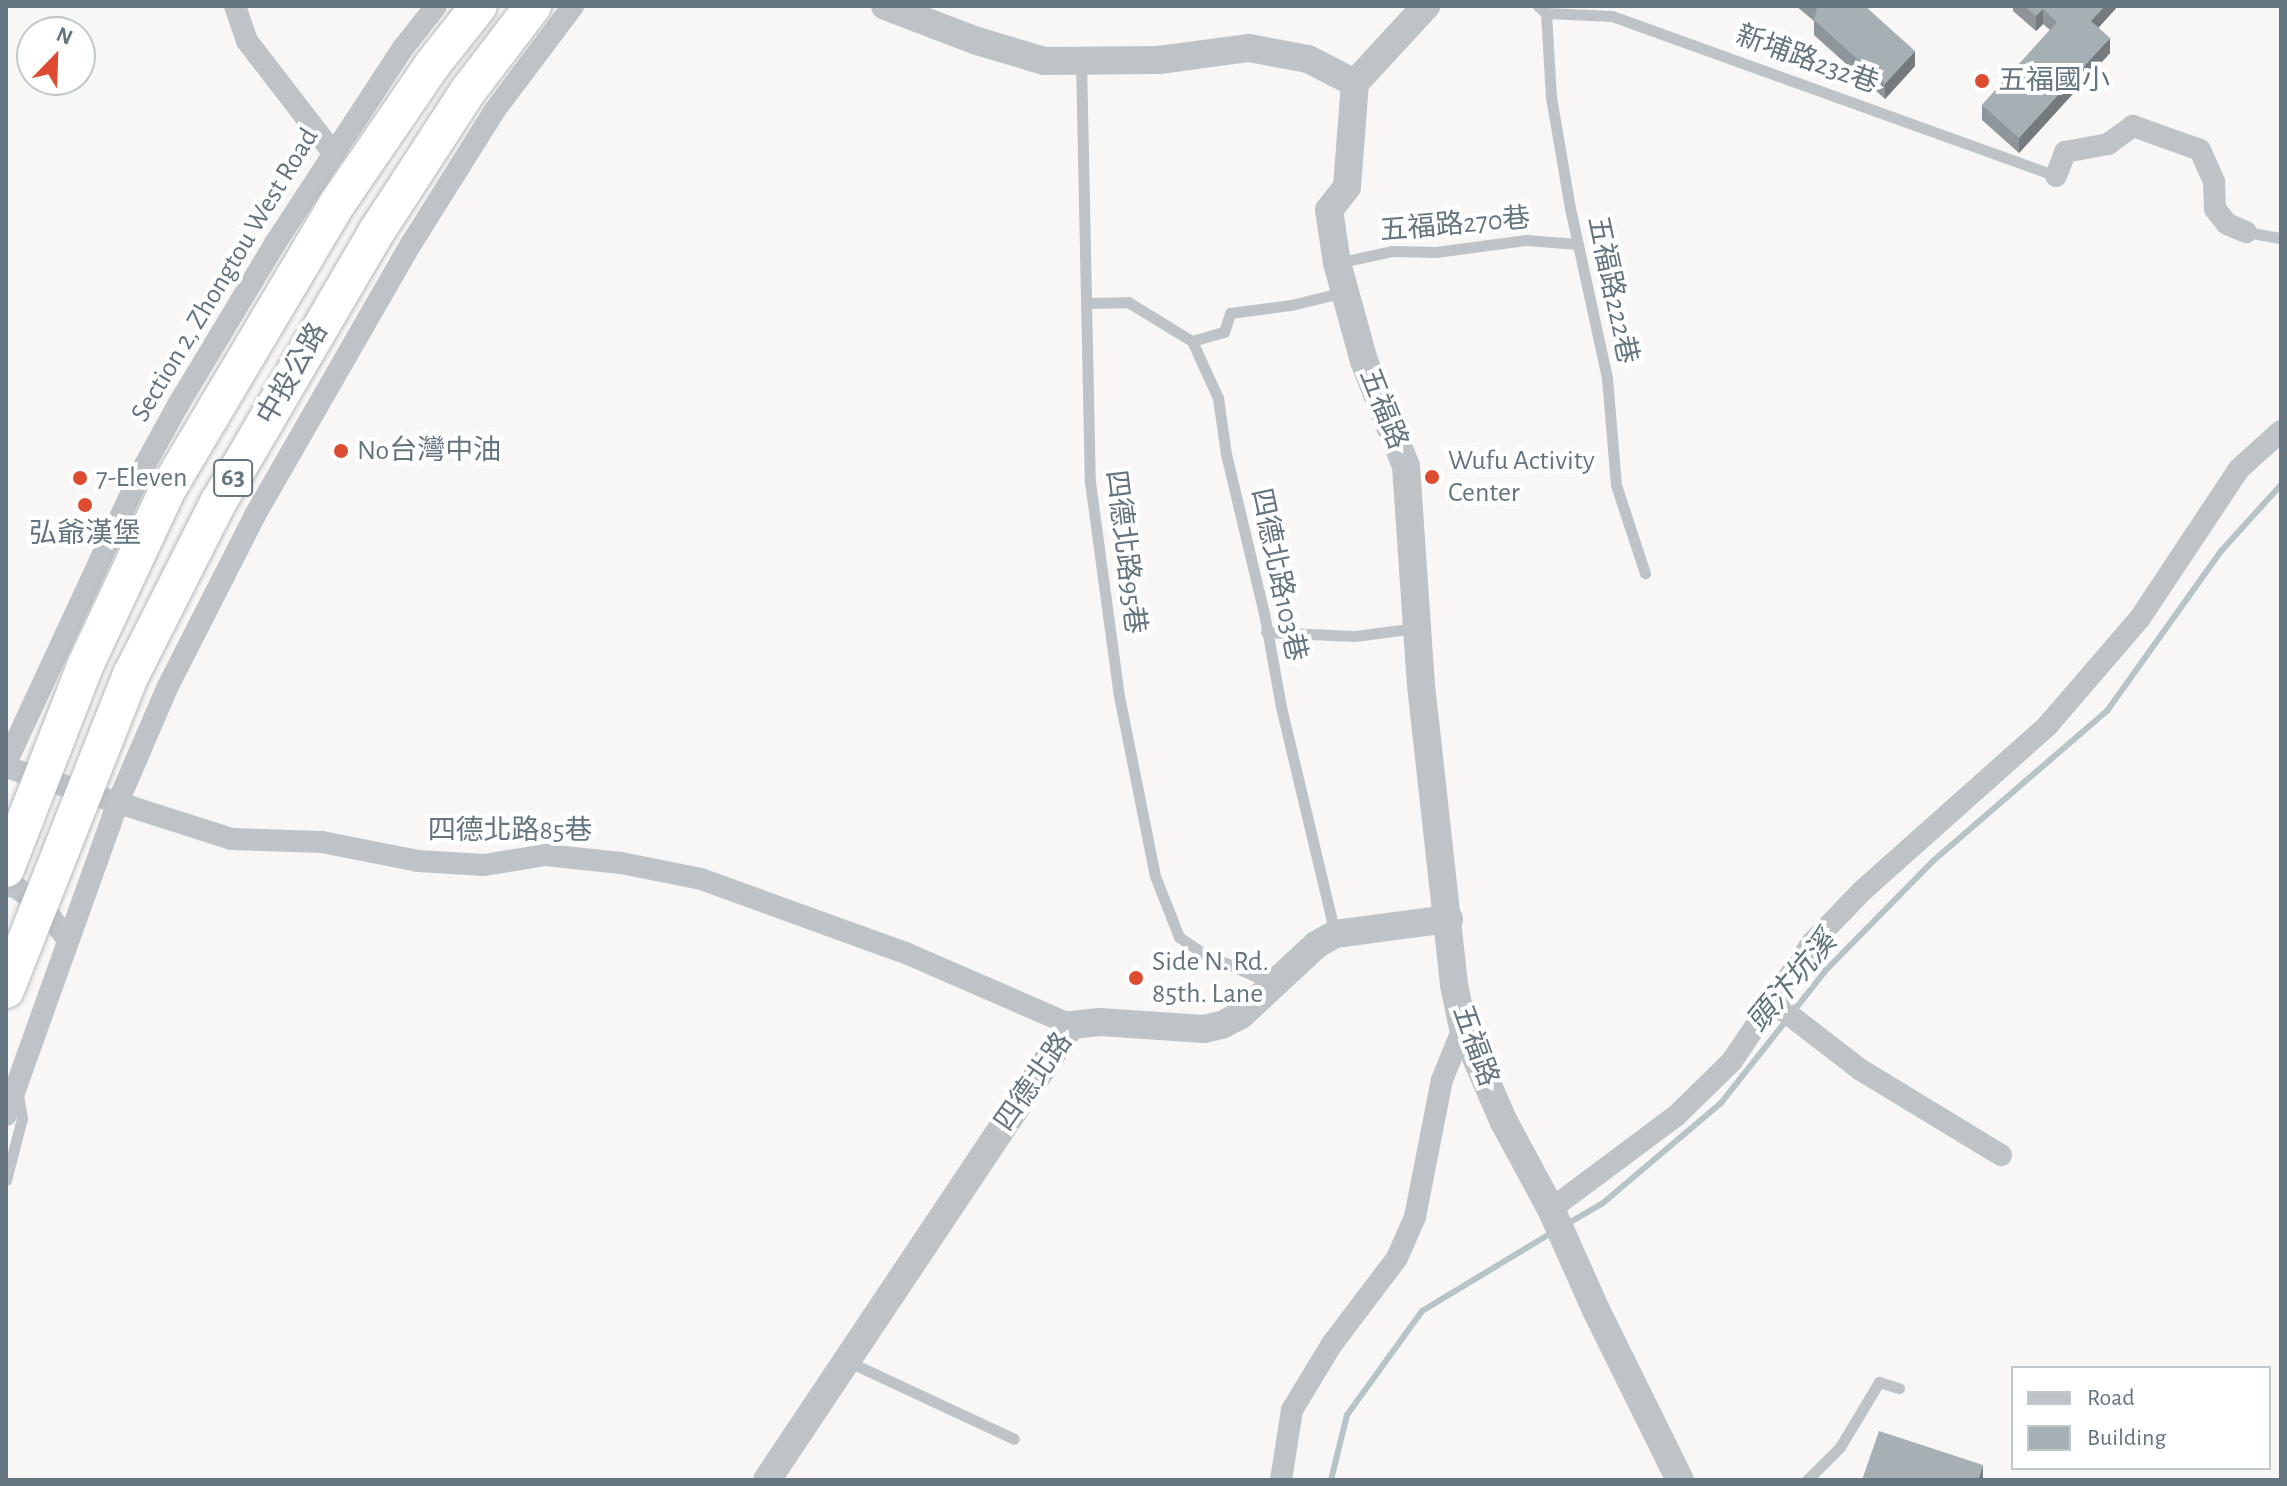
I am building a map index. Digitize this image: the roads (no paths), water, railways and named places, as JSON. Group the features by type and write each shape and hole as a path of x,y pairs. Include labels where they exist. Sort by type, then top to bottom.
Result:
{"main road":[{"name":"中投公路","path":"6,869 85,666 169,487 337,204 432,65 479,6"},
{"name":"中投公路","path":"6,990 131,675 218,503 377,231 468,91 533,6"}],"street":[{"path":"235,6 247,41 334,154"},
{"name":"Section 2, Zhongtou West Road","path":"6,765 141,472 233,313 403,48 436,6"},
{"path":"6,1115 118,802 168,686 255,515 411,244 495,110 573,6"},
{"path":"885,6 977,41 1044,61 1159,60 1249,48 1308,59 1355,83 1426,6"},
{"name":"五福路","path":"1355,83 1347,187 1329,210 1337,263 1364,361 1406,466 1416,628 1454,985 1463,1028 1503,1120 1551,1209 1680,1480"},
{"path":"2056,176 2065,152 2108,144 2133,126 2200,150 2214,182 2215,209 2227,224 2246,232"},
{"path":"1551,1209 1677,1115 1732,1061 1770,1000 1812,943 1862,891 2048,725 2140,618 2239,469 2281,431"},
{"name":"四德北路85巷","path":"6,765 231,839 322,842 418,861 484,865 545,855 621,863 701,879 908,954 1071,1025"},
{"path":"6,885 17,888 43,907 67,939"},
{"name":"四德北路","path":"767,1480 1071,1025 1100,1022 1204,1029 1222,1025 1241,1015 1271,983 1316,945 1335,934 1449,919"},
{"path":"1770,1000 1861,1070 2001,1155"},
{"path":"1281,1480 1292,1410 1332,1344 1397,1258 1415,1217 1442,1080 1463,1028"}],"lane":[{"name":"新埔路232巷","path":"1542,10 1612,16 2056,176"},
{"name":"五福路222巷","path":"1542,10 1551,97 1607,378 1616,485 1645,573"},
{"name":"四德北路95巷","path":"1081,60 1089,303 1090,482 1119,696 1155,876 1179,937 1203,953 1271,983"},
{"path":"2246,232 2281,238"},
{"name":"五福路270巷","path":"1337,263 1392,251 1436,252 1526,240 1578,244"},
{"path":"1089,303 1128,302 1192,341 1224,332 1230,313 1291,305 1344,291"},
{"name":"四德北路103巷","path":"1192,341 1218,398 1226,454 1335,934"},
{"path":"1266,632 1355,636 1416,628"},
{"path":"6,1180 22,1118 16,1080"},
{"path":"846,1361 1014,1439"},
{"path":"1807,1480 1840,1447 1879,1382 1899,1388"}],"waterway":[{"name":"頭汴坑溪","path":"1567,1224 1603,1203 1721,1103 1826,970 1933,861 2107,711 2222,550 2281,485"},
{"name":"頭汴坑溪","path":"1331,1480 1347,1415 1422,1311 1553,1232"}],"place":[{"name":"五福國小","path":"1982,81"},
{"name":"No台灣中油","path":"341,451"},
{"name":"Wufu Activity Center","path":"1432,477"},
{"name":"7-Eleven","path":"80,478"},
{"name":"弘爺漢堡","path":"85,505"},
{"name":"Side N. Rd. 85th. Lane","path":"1136,978"}]}
